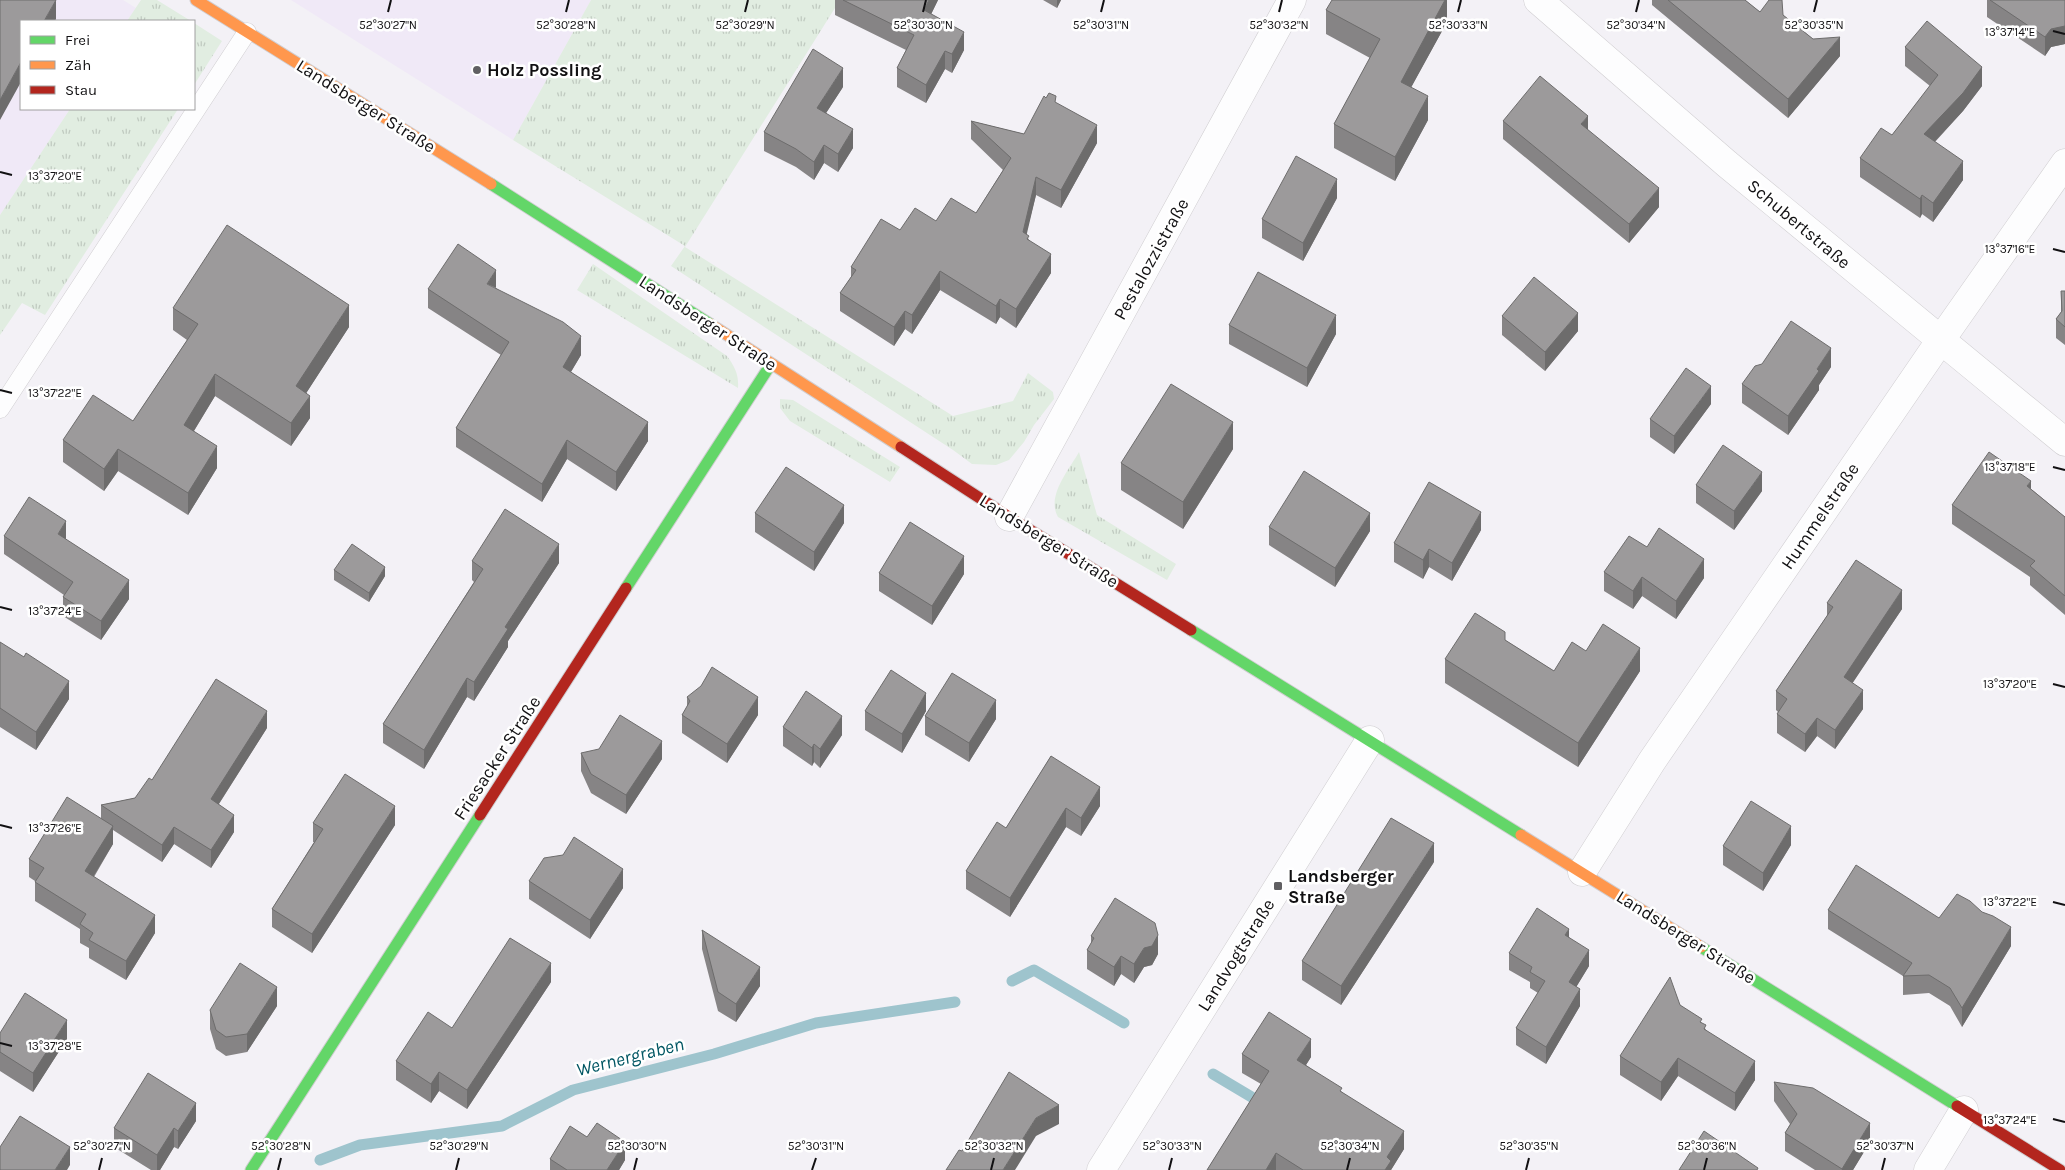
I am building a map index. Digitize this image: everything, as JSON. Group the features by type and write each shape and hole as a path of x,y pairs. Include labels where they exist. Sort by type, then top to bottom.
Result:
{"street":[{"name":"Landsberger Straße","path":"196,0 538,213 1009,517 2060,1170"},
{"name":"Pestalozzistraße","path":"1009,517 1292,0"},
{"name":"Schubertstraße","path":"1538,0 1727,164 2065,442"},
{"name":"Hummelstraße","path":"1582,872 1652,761 1940,341 2065,163"},
{"name":"Friesacker Straße","path":"251,1170 771,364"},
{"name":"Landvogtstraße","path":"1101,1170 1370,740"},
{"path":"1928,1170 1964,1110"}],"lane":[{"path":"0,409 247,32"}],"shaded area":[{"path":"0,0 123,0 136,8 128,20 20,20 20,110 69,110 0,215"},
{"name":"Holz Possling","path":"291,0 591,0 513,140"}],"green space":[{"path":"141,0 157,0 189,20 128,20"},
{"path":"591,0 840,0 685,247 953,416 1013,401 1028,373 1053,392 1054,399 1009,460 996,465 972,464 671,266 685,246 513,140"},
{"path":"195,24 222,41 195,83"},
{"path":"69,110 177,110 45,315 22,303 0,335 0,215"},
{"path":"593,264 727,356 736,371 738,388 577,290"},
{"path":"780,399 793,400 900,467 890,482 790,421 780,408"},
{"path":"1079,452 1097,515 1176,564 1167,580 1058,517 1055,509 1057,492 1060,483"}],"building":[{"path":"0,0 56,0 45,20 20,20 20,64 0,100"},
{"path":"843,0 929,0 924,10 964,32 952,54 945,51 926,85 897,68 914,35"},
{"path":"1332,0 1445,0 1401,82 1428,96 1395,157 1334,124 1380,39 1326,10"},
{"path":"1668,0 1745,0 1760,12 1769,0 1782,0 1783,15 1813,39 1840,37 1788,99"},
{"path":"1990,0 2065,0 2065,26 2051,29 2045,37"},
{"path":"1927,21 1982,67 1963,93 1924,134 1963,161 1933,203 1922,195 1920,199 1860,158 1881,128 1892,135 1938,75 1905,47"},
{"path":"813,49 843,68 817,108 853,129 838,154 824,145 814,162 796,149 764,132"},
{"path":"1540,76 1588,116 1581,124 1659,188 1629,224 1503,121"},
{"path":"1049,93 1056,96 1055,102 1097,125 1061,190 1036,177 1023,232 1029,236 1027,239 1051,254 1016,309 1000,299 996,306 940,271 912,315 905,311 894,327 840,293 856,270 851,267 881,219 900,230 915,208 936,221 951,198 976,213 1011,158 971,121 1024,134 1044,96 1046,98"},
{"path":"1296,156 1337,179 1303,243 1262,219"},
{"path":"227,225 349,305 296,386 310,396 291,423 215,374 184,425 217,446 188,493 118,449 104,469 63,440 93,395 133,421 198,324 173,308"},
{"path":"458,244 496,270 487,284 563,322 581,336 563,367 648,422 616,472 567,440 542,484 456,428 509,342 428,289"},
{"path":"1258,272 1336,315 1307,368 1229,325"},
{"path":"1534,277 1578,313 1545,352 1502,316"},
{"path":"2061,291 2065,291 2065,327 2056,319 2062,311"},
{"path":"1791,321 1831,348 1817,369 1819,371 1788,416 1742,384 1755,366 1762,364"},
{"path":"1686,368 1711,386 1674,436 1650,419"},
{"path":"1171,384 1233,422 1183,502 1121,463"},
{"path":"1723,445 1762,472 1734,511 1696,485"},
{"path":"1989,452 2031,481 2027,486 2065,517 2065,596 2030,566 2035,561 1952,505"},
{"path":"786,467 844,505 814,552 755,513"},
{"path":"1304,471 1370,513 1335,568 1269,527"},
{"path":"1429,482 1481,512 1452,563 1429,549 1423,560 1394,543"},
{"path":"29,497 66,521 58,534 129,580 101,621 63,597 73,582 4,536"},
{"path":"505,509 559,544 505,627 508,629 474,682 467,678 424,750 383,724 483,569 472,561"},
{"path":"910,522 964,556 932,606 879,573"},
{"path":"1659,528 1704,559 1676,601 1642,577 1633,591 1604,572 1629,536 1647,547"},
{"path":"352,544 385,567 369,593 334,570"},
{"path":"1856,560 1902,590 1844,677 1863,690 1835,730 1817,718 1805,734 1777,714 1787,699 1776,691 1833,607 1827,603"},
{"path":"1475,613 1505,632 1505,640 1554,671 1572,642 1586,651 1603,624 1640,648 1578,743 1445,659"},
{"path":"0,642 24,657 26,653 69,681 36,732 0,708"},
{"path":"712,667 758,697 727,744 682,715 690,701 687,697 701,686"},
{"path":"891,670 926,693 902,734 865,711"},
{"path":"952,673 996,700 969,743 925,716"},
{"path":"216,679 267,711 211,799 234,815 211,850 174,827 162,845 101,805 135,798 149,778 152,780"},
{"path":"806,691 842,716 820,749 814,744 812,748 783,727"},
{"path":"620,715 662,741 626,795 591,774 581,753 599,749"},
{"path":"1051,756 1100,787 1081,818 1066,808 1010,898 966,871 997,822 1006,828"},
{"path":"345,774 395,806 312,934 272,909 323,829 313,823"},
{"path":"67,797 113,826 85,871 155,915 126,961 89,940 93,933 80,924 86,914 35,882 44,868 29,859"},
{"path":"1751,801 1791,826 1763,873 1723,846"},
{"path":"1391,818 1434,843 1341,986 1302,961"},
{"path":"574,837 623,869 590,920 529,881 544,858 563,855"},
{"path":"1856,865 1939,918 1957,894 1970,901 1982,912 1993,916 2011,927 1962,1008 1950,988 1929,975 1903,976 1912,963 1828,910"},
{"path":"1115,898 1155,923 1158,935 1152,946 1144,948 1134,964 1121,956 1114,967 1087,950 1094,938 1091,936"},
{"path":"1537,908 1569,929 1565,935 1589,950 1569,982 1580,989 1546,1047 1516,1028 1545,981 1530,972 1532,967 1509,953"},
{"path":"702,930 760,967 736,1004 718,992"},
{"path":"510,938 551,963 467,1090 439,1072 431,1084 396,1061 428,1012 452,1028"},
{"path":"240,963 277,987 247,1034 226,1037 216,1030 210,1010"},
{"path":"1670,977 1680,1005 1702,1019 1700,1022 1706,1025 1704,1029 1755,1061 1735,1093 1678,1058 1661,1082 1620,1056"},
{"path":"25,993 67,1020 33,1073 0,1052 0,1033"},
{"path":"1269,1012 1311,1039 1297,1060 1342,1088 1340,1091 1404,1131 1387,1157 1391,1161 1385,1170 1303,1170 1276,1153 1266,1170 1207,1170 1269,1071 1242,1054"},
{"path":"1009,1072 1059,1105 1036,1118 1003,1170 946,1170 959,1150 962,1151"},
{"path":"148,1073 196,1103 178,1131 174,1128 157,1155 114,1128"},
{"path":"1774,1082 1813,1088 1870,1123 1842,1169 1785,1133 1797,1114"},
{"path":"20,1116 70,1147 55,1170 0,1170 0,1147"},
{"path":"597,1123 625,1142 607,1170 567,1170 550,1159 570,1126 587,1137"},
{"path":"1704,1131 1758,1168 1757,1170 1679,1170"}],"waterway":[{"name":"Wernergraben","path":"1012,981 1034,970 1124,1023"},
{"name":"Wernergraben","path":"320,1160 360,1145 502,1126 573,1090 714,1054 816,1023 955,1002"},
{"name":"Wernergraben","path":"1213,1074 1265,1105"}],"traffic: fast":[{"path":"491,184 710,324"},
{"path":"626,588 771,364"},
{"path":"1191,630 1521,835"},
{"path":"251,1170 480,815"},
{"path":"1701,947 1957,1106"}],"traffic: slow":[{"path":"196,0 491,184"},
{"path":"710,324 901,447"},
{"path":"1521,835 1701,947"}],"traffic: jam":[{"path":"901,447 1009,517 1191,630"},
{"path":"480,815 626,588"},
{"path":"1957,1106 2060,1170"}],"place":[{"name":"Holz Possling","path":"477,70"},
{"name":"Landsberger Straße","path":"1278,886"}]}
